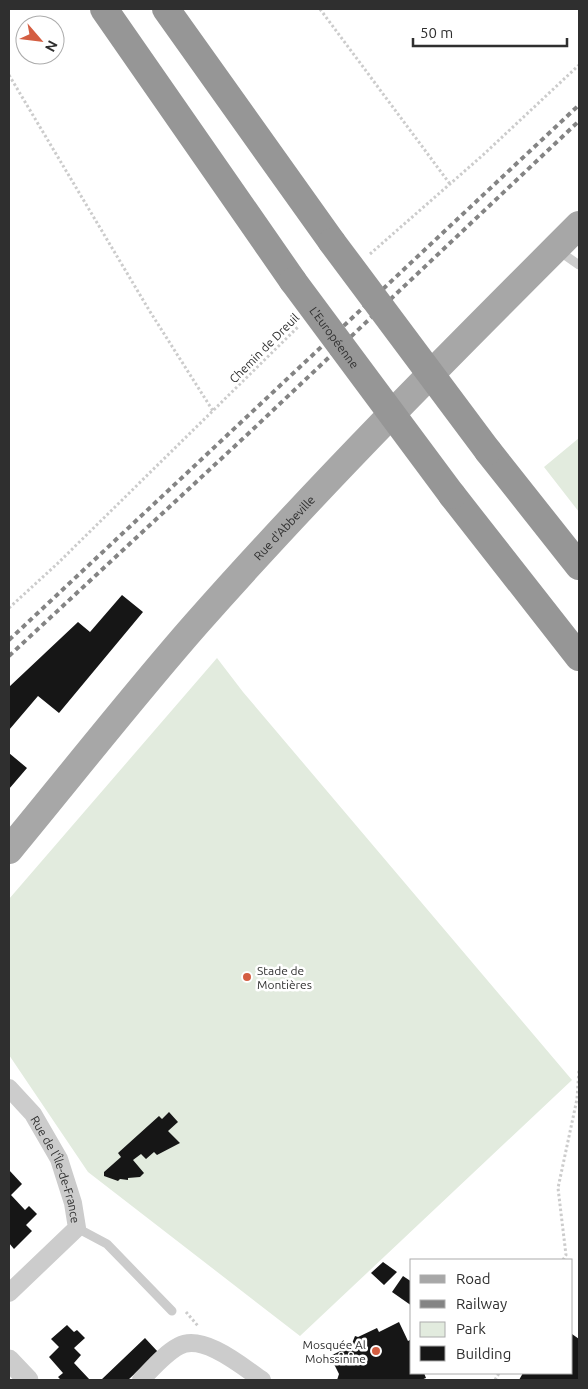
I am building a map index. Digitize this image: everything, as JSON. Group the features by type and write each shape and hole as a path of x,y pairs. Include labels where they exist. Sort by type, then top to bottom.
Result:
{"highway":[{"name":"L'Européenne","path":"104,9 293,281 452,495 579,657"},
{"path":"166,9 332,242 488,451 579,566"}],"main road":[{"name":"Rue d'Abbeville","path":"9,850 195,626 263,550 579,225"}],"street":[{"name":"Rue de l'Île-de-France","path":"9,1088 33,1114 59,1159 73,1203 77,1228 9,1293"},
{"path":"141,1380 172,1350 181,1345 194,1344 220,1351 262,1380"},
{"path":"9,1360 28,1380"}],"lane":[{"path":"556,249 579,265"},
{"path":"77,1228 107,1244 172,1311"}],"path":[{"path":"320,9 450,184"},
{"path":"370,254 450,184 579,65"},
{"path":"9,74 149,310 213,411"},
{"name":"Chemin de Dreuil","path":"9,608 57,564 301,324"},
{"path":"564,1259 566,1255 558,1188 577,1099 579,1069"}],"green space":[{"path":"579,438 579,512 544,467"},
{"name":"Stade de Montières","path":"217,658 243,692 572,1080 300,1336 88,1172 9,1055 9,899"}],"building":[{"path":"122,595 143,612 59,713 38,696 9,730 9,687 78,622 90,632"},
{"path":"9,753 27,768 9,789"},
{"path":"169,1112 178,1122 168,1131 180,1143 157,1155 154,1152 146,1159 141,1154 133,1160 144,1173 140,1177 128,1178 128,1180 120,1179 118,1181 104,1176 104,1172 121,1157 118,1153 159,1116 162,1119"},
{"path":"9,1170 22,1184 11,1195 25,1210 29,1206 37,1214 26,1225 32,1231 14,1249 9,1243"},
{"path":"383,1262 397,1272 384,1285 371,1273"},
{"path":"403,1276 410,1281 410,1305 392,1292"},
{"name":"Mosquée Al Mohssinine","path":"399,1322 408,1341 410,1340 410,1374 424,1374 426,1378 421,1380 337,1380 339,1374 330,1356 351,1346 355,1336 358,1337 377,1328 379,1332"},
{"path":"67,1325 74,1332 77,1330 85,1338 74,1348 81,1355 74,1363 90,1380 61,1380 58,1377 63,1373 49,1357 59,1347 51,1339"},
{"path":"573,1335 579,1339 579,1380 519,1380 522,1374 573,1374"},
{"path":"145,1338 158,1352 128,1380 101,1380"}],"railway":[{"path":"9,640 579,105"},
{"path":"9,656 250,432 579,121"}],"place":[{"name":"Stade de Montières","path":"247,977"},
{"name":"Mosquée Al Mohssinine","path":"376,1351"}]}
